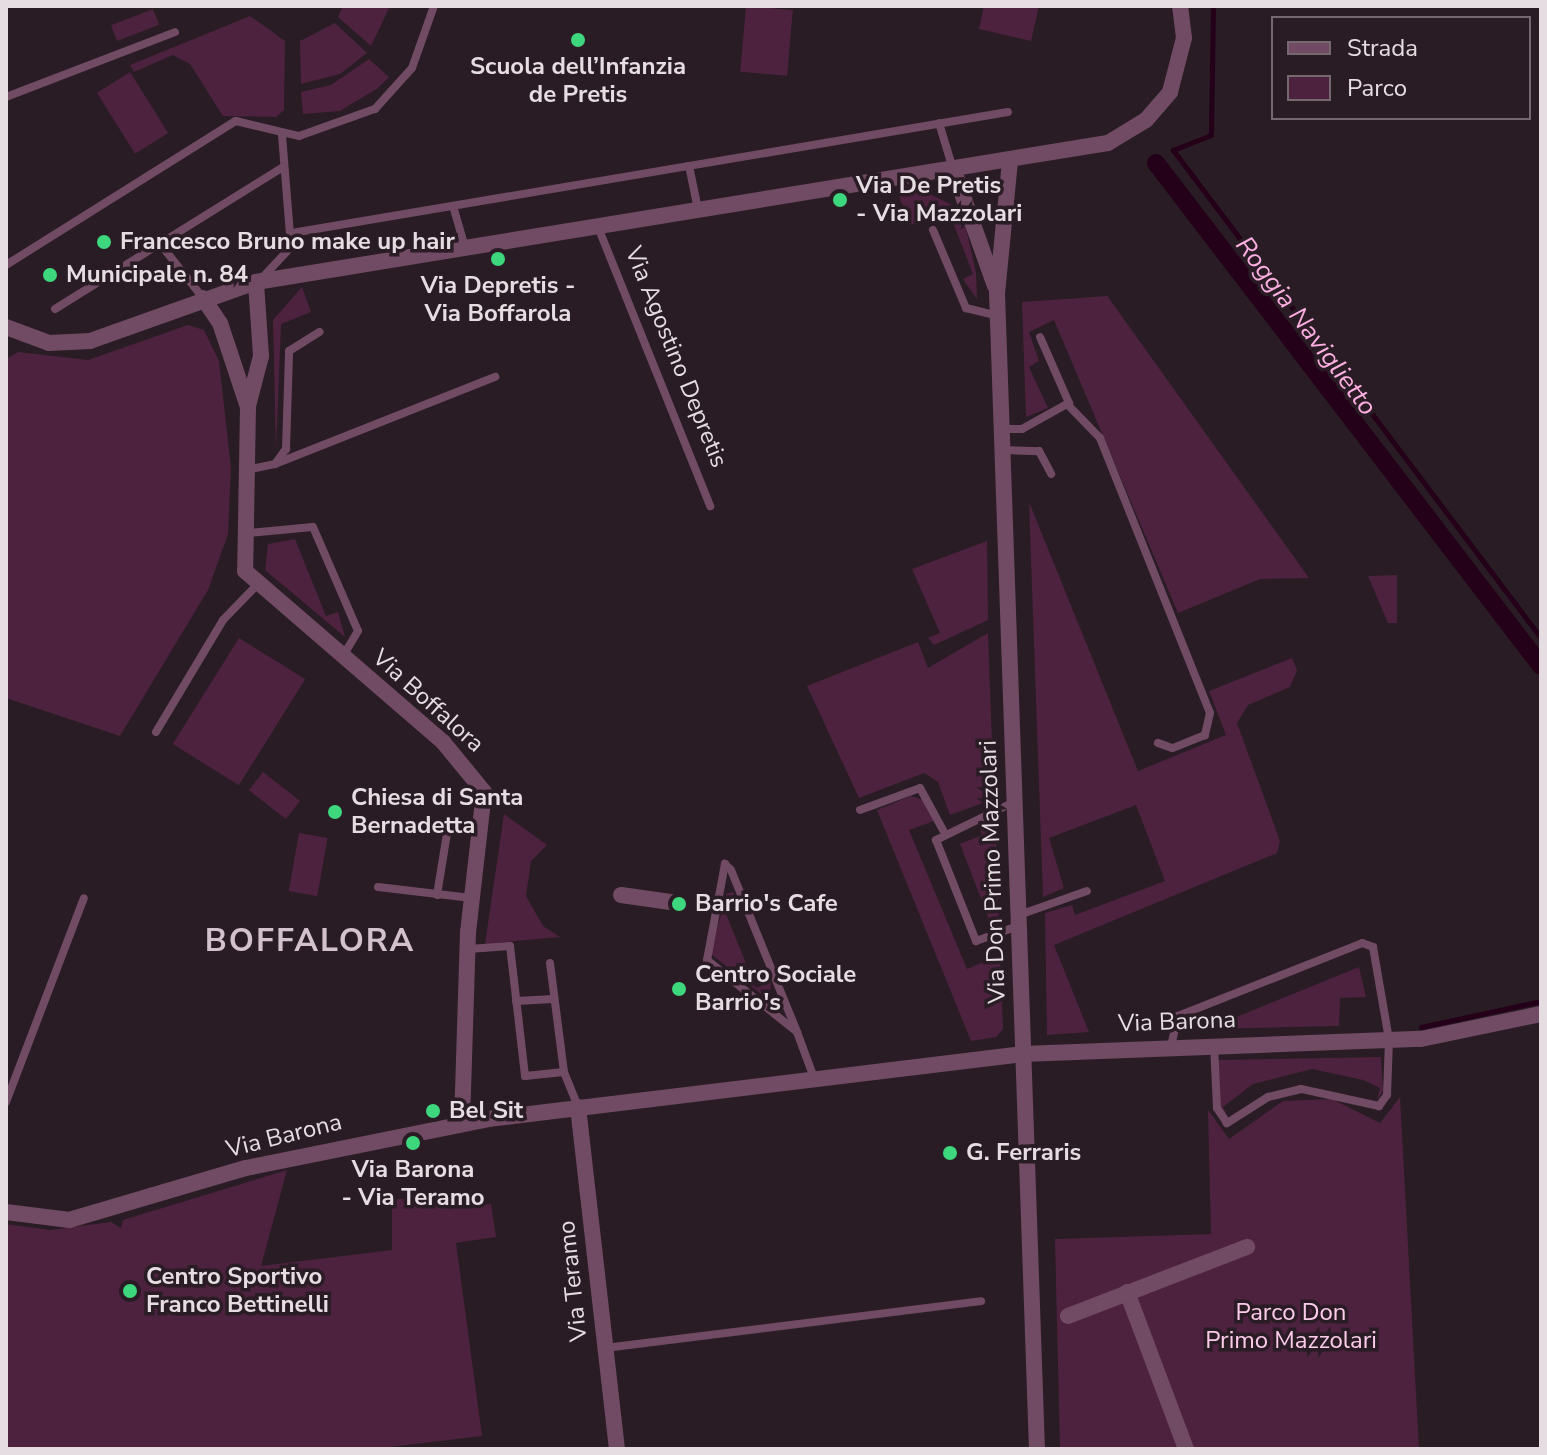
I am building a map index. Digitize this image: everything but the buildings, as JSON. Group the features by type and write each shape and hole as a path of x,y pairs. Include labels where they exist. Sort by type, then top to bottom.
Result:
{"street":[{"name":"Via Agostino Depretis","path":"6,327 49,343 90,341 203,298 256,282 698,209 954,171 1108,143 1146,120 1175,83 1184,38 1180,6"},
{"name":"Via Don Primo Mazzolari","path":"1010,161 997,293 1037,1449"},
{"name":"Via Don Primo Mazzolari","path":"954,171 997,293"},
{"path":"248,407 261,356 256,282"},
{"path":"203,298 220,323 248,407 251,469 245,571 256,586"},
{"name":"Via Boffalora","path":"256,586 463,760 484,792 471,898 462,1122"},
{"path":"621,895 671,902"},
{"name":"Via Barona","path":"6,1212 69,1220 246,1168 462,1122 578,1107 1023,1054 1389,1040 1541,1014"},
{"name":"Via Teramo","path":"578,1107 617,1449"},
{"path":"1068,1316 1247,1247"},
{"path":"1127,1292 1186,1449"}],"lane":[{"path":"6,265 236,121 282,134 323,133 375,109 412,68 434,6"},
{"path":"6,97 175,32"},
{"path":"282,134 292,233 1008,112"},
{"path":"939,123 954,171"},
{"path":"689,166 698,209"},
{"path":"55,309 283,167"},
{"path":"453,206 465,247"},
{"name":"Via Agostino Depretis","path":"598,226 710,506"},
{"path":"933,230 966,308 998,316"},
{"name":"Via Agostino Depretis","path":"256,282 282,263 292,233"},
{"path":"161,245 203,298"},
{"path":"275,464 288,443 289,351 320,332"},
{"path":"1040,337 1068,405 1100,438 1210,713 1205,735 1172,748 1158,743"},
{"path":"251,469 275,464 495,377"},
{"path":"1003,429 1022,429 1068,405"},
{"path":"1003,450 1039,451 1051,474"},
{"path":"249,533 313,527 358,631 342,656"},
{"path":"156,732 223,620 256,586"},
{"path":"860,810 920,788 943,830 938,844 974,939 1087,891"},
{"path":"943,830 1014,802"},
{"path":"437,895 448,827"},
{"path":"797,1032 707,960 725,864 731,870 797,1032 814,1078"},
{"path":"378,887 471,898"},
{"path":"6,1102 84,898"},
{"path":"1171,1046 1178,1016 1366,943 1375,953 1389,1040 1387,1095 1379,1106 1301,1089 1268,1097 1230,1124 1217,1108 1214,1045"},
{"path":"469,949 510,946 525,1076 564,1072"},
{"path":"550,963 564,1072 578,1107"},
{"path":"516,1001 554,999"},
{"path":"604,1348 981,1301"}],"green space":[{"path":"343,6 390,6 371,46 338,17"},
{"path":"746,6 793,10 787,76 740,72"},
{"path":"984,6 1039,6 1031,41 979,29"},
{"path":"153,9 159,25 117,41 111,25"},
{"path":"250,16 285,41 284,110 276,117 223,116 190,64 173,55 134,72 130,65"},
{"path":"335,23 367,53 340,74 301,84 300,41"},
{"path":"369,59 389,77 378,88 340,111 303,114 301,92 331,85"},
{"path":"130,72 168,133 135,154 97,93"},
{"path":"926,192 952,205 965,224 976,273 977,299 963,279 973,274 949,212 910,225 898,194"},
{"path":"302,287 311,312 281,324 276,450 273,320"},
{"path":"1108,296 1309,578 1260,579 1178,613 1054,320 1029,332 1039,361 1029,367 1048,408 1026,417 1022,302"},
{"path":"188,325 204,330 219,361 231,468 228,534 208,590 120,736 6,698 6,359 18,352 88,360"},
{"path":"1029,502 1138,771 1226,735 1209,691 1292,658 1297,670 1290,687 1248,705 1237,723 1280,841 1277,853 1054,945 1089,1032 1047,1035 1045,913 1072,905 1075,915 1165,881 1136,805 1049,838 1064,888 1043,897"},
{"path":"295,539 326,616 338,612 345,637 265,570 268,544"},
{"path":"987,541 988,620 934,645 928,638 940,633 912,569"},
{"path":"1397,575 1397,623 1388,623 1368,576"},
{"path":"988,633 994,799 950,815 938,782 924,773 859,798 807,686 918,642 928,668"},
{"path":"239,638 305,679 239,785 173,744"},
{"path":"263,772 300,801 286,819 249,790"},
{"path":"911,796 926,801 934,821 909,830 967,969 1000,955 1003,1029 996,1037 971,1041 877,810"},
{"path":"504,814 547,845 531,861 526,896 543,926 560,937 485,944"},
{"path":"995,818 999,924 992,927 960,844 982,835 979,824"},
{"path":"299,833 328,838 317,896 289,891"},
{"path":"733,892 740,908 726,914 756,988 771,982 770,1001 711,954 726,894"},
{"path":"1359,967 1366,997 1340,998 1339,1026 1207,1029"},
{"path":"1381,1057 1383,1091 1377,1100 1380,1088 1363,1080 1312,1069 1253,1084 1223,1107 1228,1117 1220,1108 1218,1060"},
{"name":"Parco Don Primo Mazzolari","path":"1400,1097 1419,1449 1060,1449 1055,1239 1211,1234 1208,1110 1229,1139 1283,1101 1332,1099 1380,1123"},
{"path":"287,1170 261,1266 392,1250 392,1200 479,1190 482,1205 491,1204 496,1237 456,1243 482,1436 373,1449 6,1449 6,1224 50,1230 111,1222 121,1228 123,1220"}],"waterway":[{"name":"Roggia Naviglietto","path":"1213,6 1211,135 1173,150 1541,638"},
{"path":"1156,163 1541,666"},
{"path":"1421,1027 1541,1001"}],"place":[{"name":"Scuola dell’Infanzia de Pretis","path":"578,40"},
{"name":"Via De Pretis - Via Mazzolari","path":"840,200"},
{"name":"Francesco Bruno make up hair","path":"104,242"},
{"name":"Via Depretis - Via Boffarola","path":"498,259"},
{"name":"Municipale n. 84","path":"50,275"},
{"name":"Chiesa di Santa Bernadetta","path":"335,812"},
{"name":"Barrio's Cafe","path":"679,904"},
{"name":"Centro Sociale Barrio's","path":"679,989"},
{"name":"Bel Sit","path":"433,1111"},
{"name":"Via Barona - Via Teramo","path":"413,1143"},
{"name":"G. Ferraris","path":"950,1153"},
{"name":"Centro Sportivo Franco Bettinelli","path":"130,1291"}],"district":[{"name":"BOFFALORA","path":"310,941"}]}
